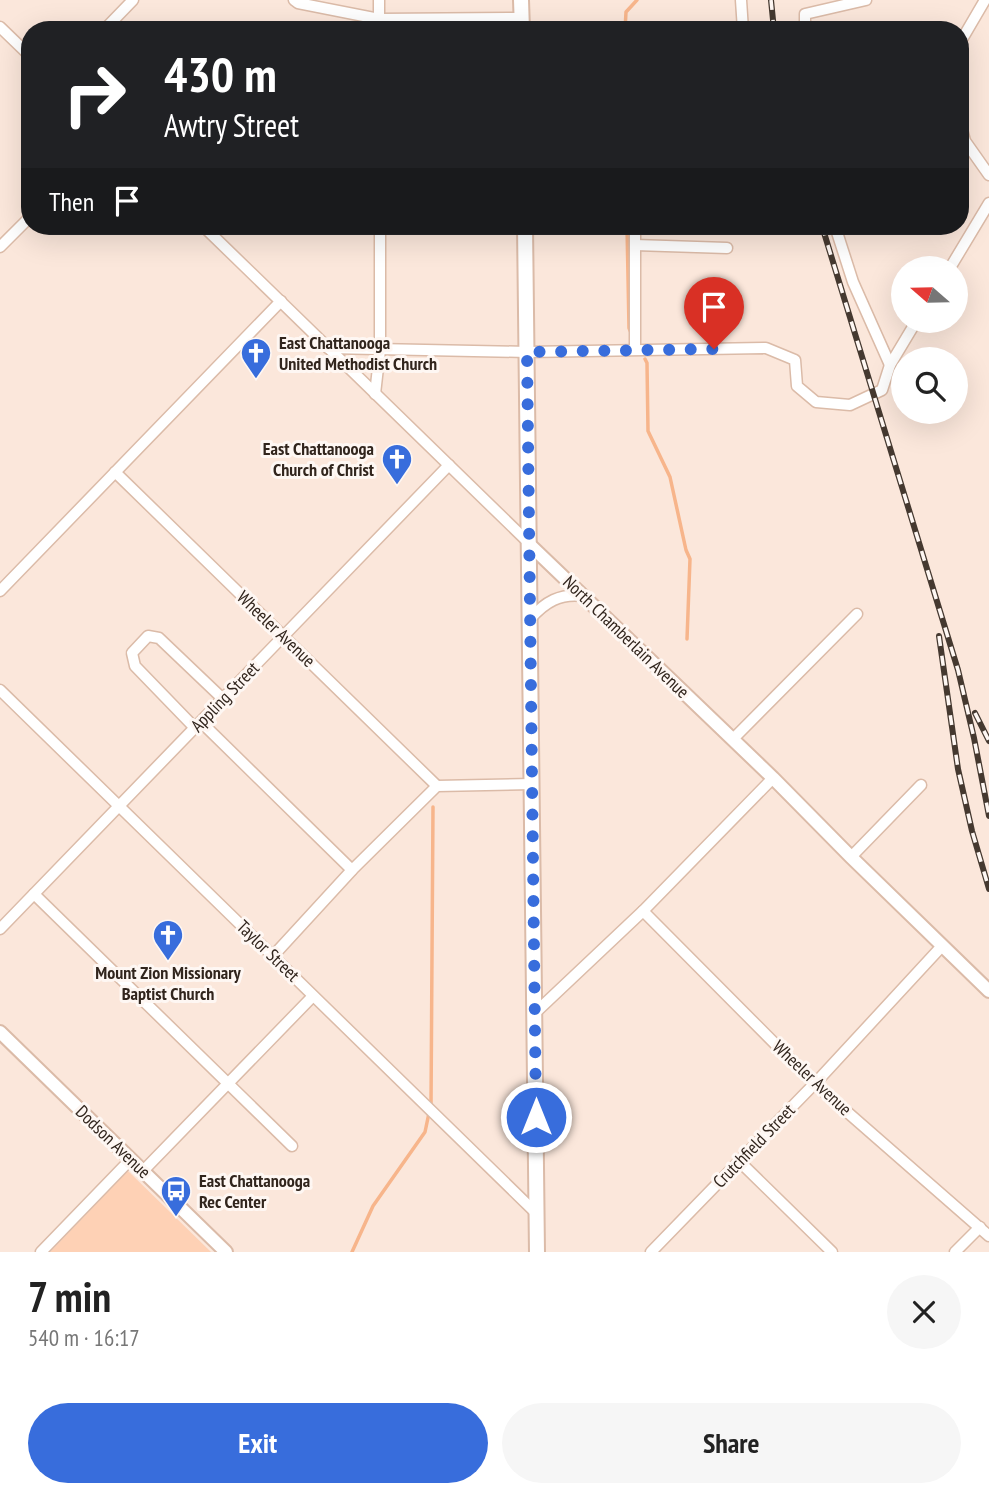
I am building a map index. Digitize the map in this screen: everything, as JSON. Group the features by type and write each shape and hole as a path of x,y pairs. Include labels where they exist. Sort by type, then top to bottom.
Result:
{"main road":[{"path":"521,0 522,21"},
{"path":"525,235 537,1252"}],"street":[{"path":"112,21 132,0"},
{"path":"294,0 298,4 364,21"},
{"path":"379,0 379,21"},
{"path":"741,0 742,21"},
{"path":"805,21 805,14 866,0"},
{"path":"969,27 985,0"},
{"path":"0,27 21,48"},
{"path":"969,147 989,175"},
{"path":"957,256 989,203"},
{"path":"0,247 21,226"},
{"name":"North Chamberlain Avenue","path":"212,235 989,991"},
{"path":"375,394 380,350 380,235"},
{"path":"635,235 635,349"},
{"path":"838,235 853,282 890,365"},
{"path":"635,245 727,248"},
{"path":"0,591 281,301"},
{"path":"328,348 527,352 766,348 795,360 797,386 816,402 850,405 882,390 890,365 909,333"},
{"name":"Appling Street","path":"0,929 449,466"},
{"name":"Wheeler Avenue","path":"116,472 437,786"},
{"path":"530,619 544,604 571,595 583,596"},
{"path":"733,739 857,614"},
{"path":"223,699 159,638 148,636 132,653 135,666 352,870"},
{"name":"Taylor Street","path":"0,690 536,1212"},
{"path":"536,1012 643,911 773,778"},
{"path":"273,956 352,870 437,786 532,783"},
{"path":"851,857 921,785"},
{"path":"34,894 292,1146"},
{"name":"Wheeler Avenue","path":"643,911 814,1083 989,1236"},
{"name":"Crutchfield Street","path":"651,1252 942,947"},
{"path":"143,1171 313,996"},
{"name":"Dodson Avenue","path":"0,1032 226,1252"},
{"path":"41,1252 131,1159"},
{"path":"739,1161 832,1252"},
{"path":"955,1252 980,1227"}],"shaded area":[{"path":"128,1171 211,1252 50,1252"}],"waterway":[{"path":"626,21 626,12 637,0"},
{"path":"627,235 629,328 632,335"},
{"path":"645,359 648,431 670,477 690,559 687,639"},
{"path":"431,1106 433,807"},
{"path":"352,1252 373,1206 425,1132 429,1113"}],"railway":[{"path":"771,0 773,21"},
{"path":"825,235 958,670 989,816"},
{"path":"939,636 958,769 989,889"},
{"path":"975,713 989,741"}],"place":[{"name":"East Chattanooga United Methodist Church","path":"256,380"},
{"name":"East Chattanooga Church of Christ","path":"397,486"},
{"name":"Mount Zion Missionary Baptist Church","path":"168,962"},
{"name":"East Chattanooga Rec Center","path":"176,1218"}],"route":[{"path":"536,1117 527,352 714,349"}]}
